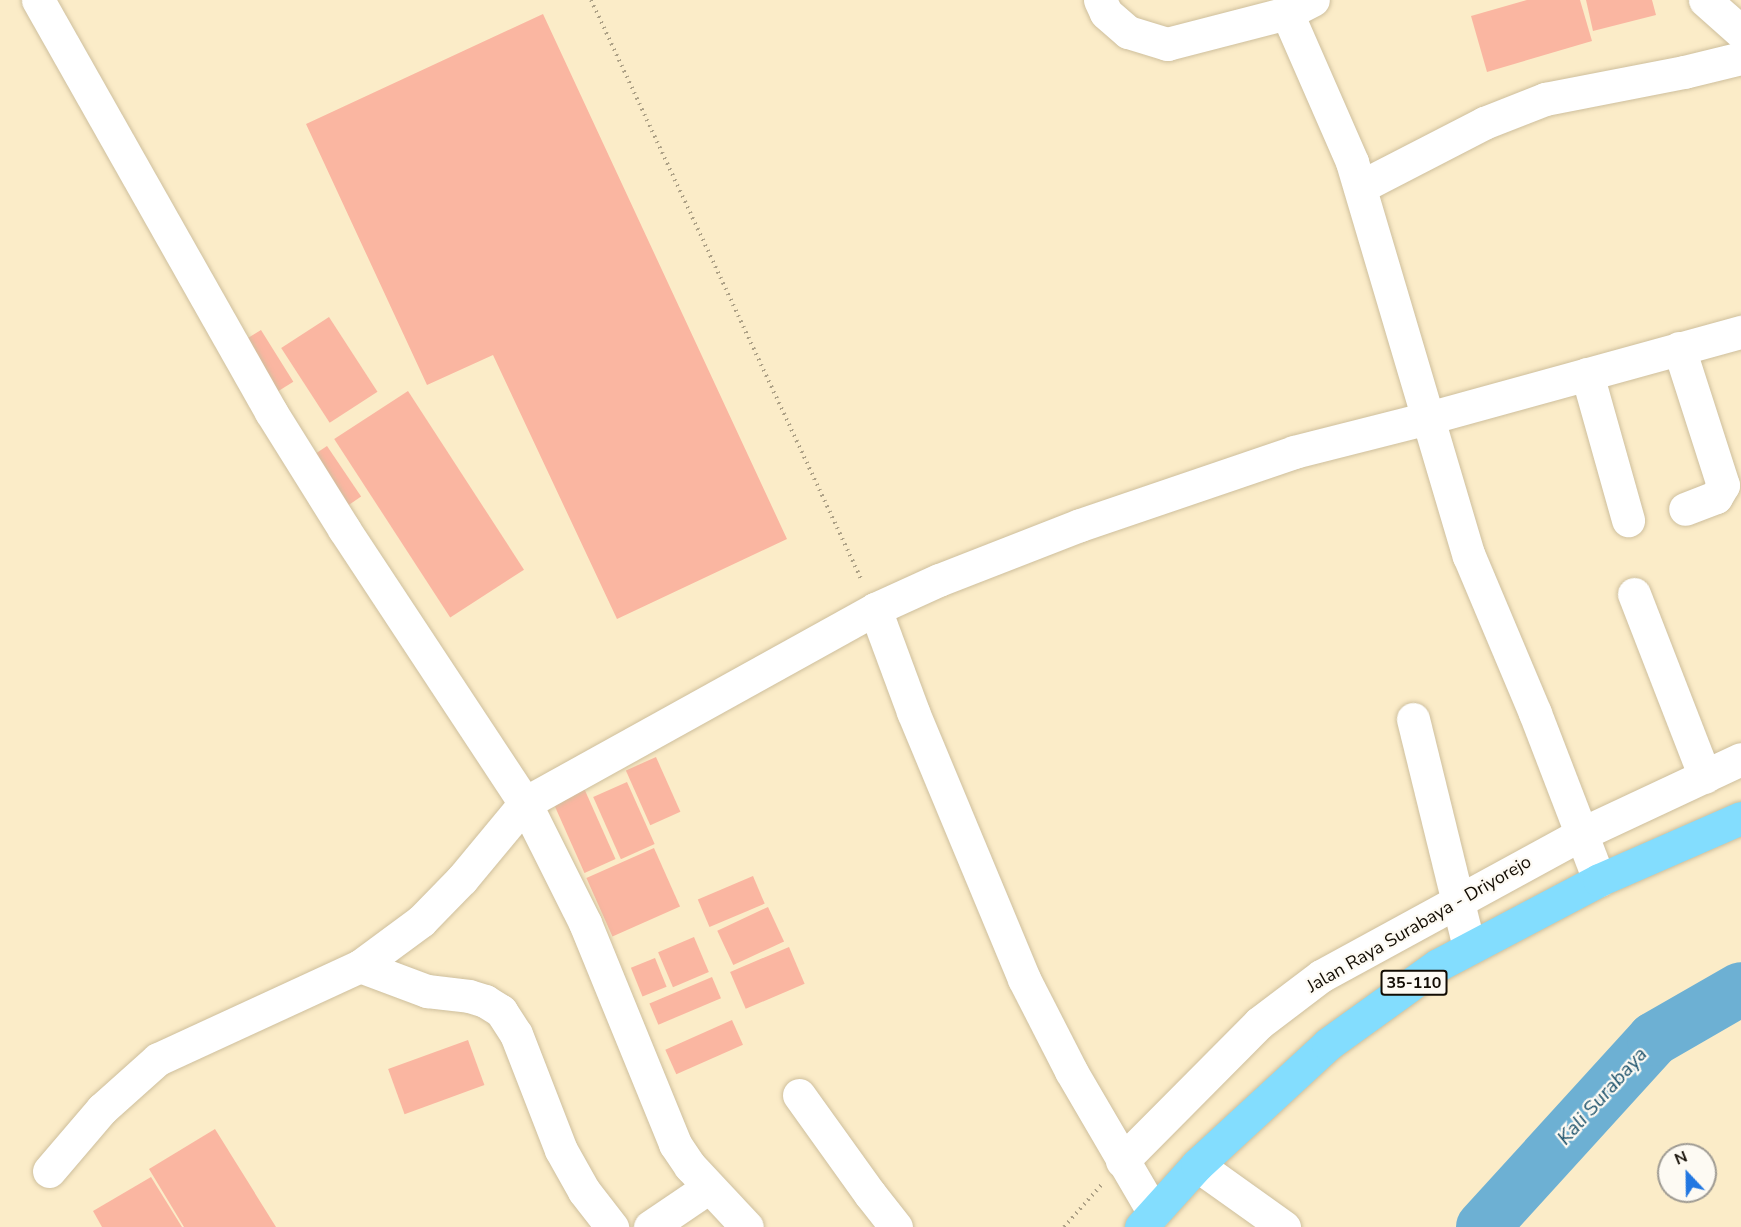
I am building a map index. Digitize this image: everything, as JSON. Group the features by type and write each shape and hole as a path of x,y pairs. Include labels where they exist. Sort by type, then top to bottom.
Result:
{"main road":[{"name":"35-110","path":"1148,1220 1197,1165 1328,1044 1438,965 1599,880 1741,818"}],"street":[{"path":"38,0 271,412 344,529 525,803 585,923 651,1082 664,1122 680,1151 709,1187 747,1227"},
{"path":"1100,0 1106,13 1128,32 1167,44 1300,6 1360,187 1469,556 1491,604 1583,832 1599,880"},
{"path":"1705,0 1741,32"},
{"path":"1360,187 1484,123 1545,99 1684,72 1741,58"},
{"path":"49,1171 102,1109 158,1059 360,966 421,921 462,879 525,803 875,609 939,580 1103,518 1294,452 1428,418 1741,332"},
{"path":"1678,348 1723,485 1716,497 1685,509"},
{"path":"1587,374 1629,520"},
{"path":"1634,594 1705,777"},
{"path":"875,609 913,712 1024,979 1071,1071 1122,1161 1148,1220"},
{"path":"1413,719 1469,947"},
{"name":"Jalan Raya Surabaya - Driyorejo","path":"1122,1161 1259,1023 1321,976 1583,832 1741,759"},
{"path":"360,966 427,991 485,1000 501,1011 516,1034 561,1150 584,1191 612,1227"},
{"path":"799,1095 896,1227"},
{"path":"1197,1165 1284,1227"},
{"path":"650,1227 709,1187"}],"path":[{"path":"591,0 875,609"},
{"path":"1064,1227 1122,1161"}],"building":[{"path":"1527,0 1580,0 1592,41 1487,72 1471,16"},
{"path":"1586,0 1652,0 1656,15 1593,31"},
{"path":"543,14 787,539 617,619 493,355 427,385 306,124"},
{"path":"329,317 377,392 330,423 281,348"},
{"path":"261,330 293,382 271,396 239,344"},
{"path":"408,391 524,570 450,618 334,439"},
{"path":"327,446 361,497 346,507 312,456"},
{"path":"656,757 680,812 650,825 626,770"},
{"path":"627,782 655,844 621,859 593,797"},
{"path":"583,786 616,859 584,873 552,800"},
{"path":"654,848 680,906 612,937 586,878"},
{"path":"753,876 765,904 709,927 698,899"},
{"path":"768,907 784,941 733,965 717,931"},
{"path":"694,937 709,972 673,987 658,952"},
{"path":"789,947 805,984 746,1009 730,972"},
{"path":"655,958 667,987 643,996 631,968"},
{"path":"712,977 721,998 658,1025 649,1004"},
{"path":"732,1020 743,1045 676,1074 665,1050"},
{"path":"468,1040 484,1085 405,1114 388,1069"},
{"path":"215,1129 276,1227 184,1227 149,1169"},
{"path":"151,1177 182,1227 102,1227 93,1211"}],"waterway":[{"name":"Kali Surabaya","path":"1483,1227 1654,1039 1741,989"}]}
